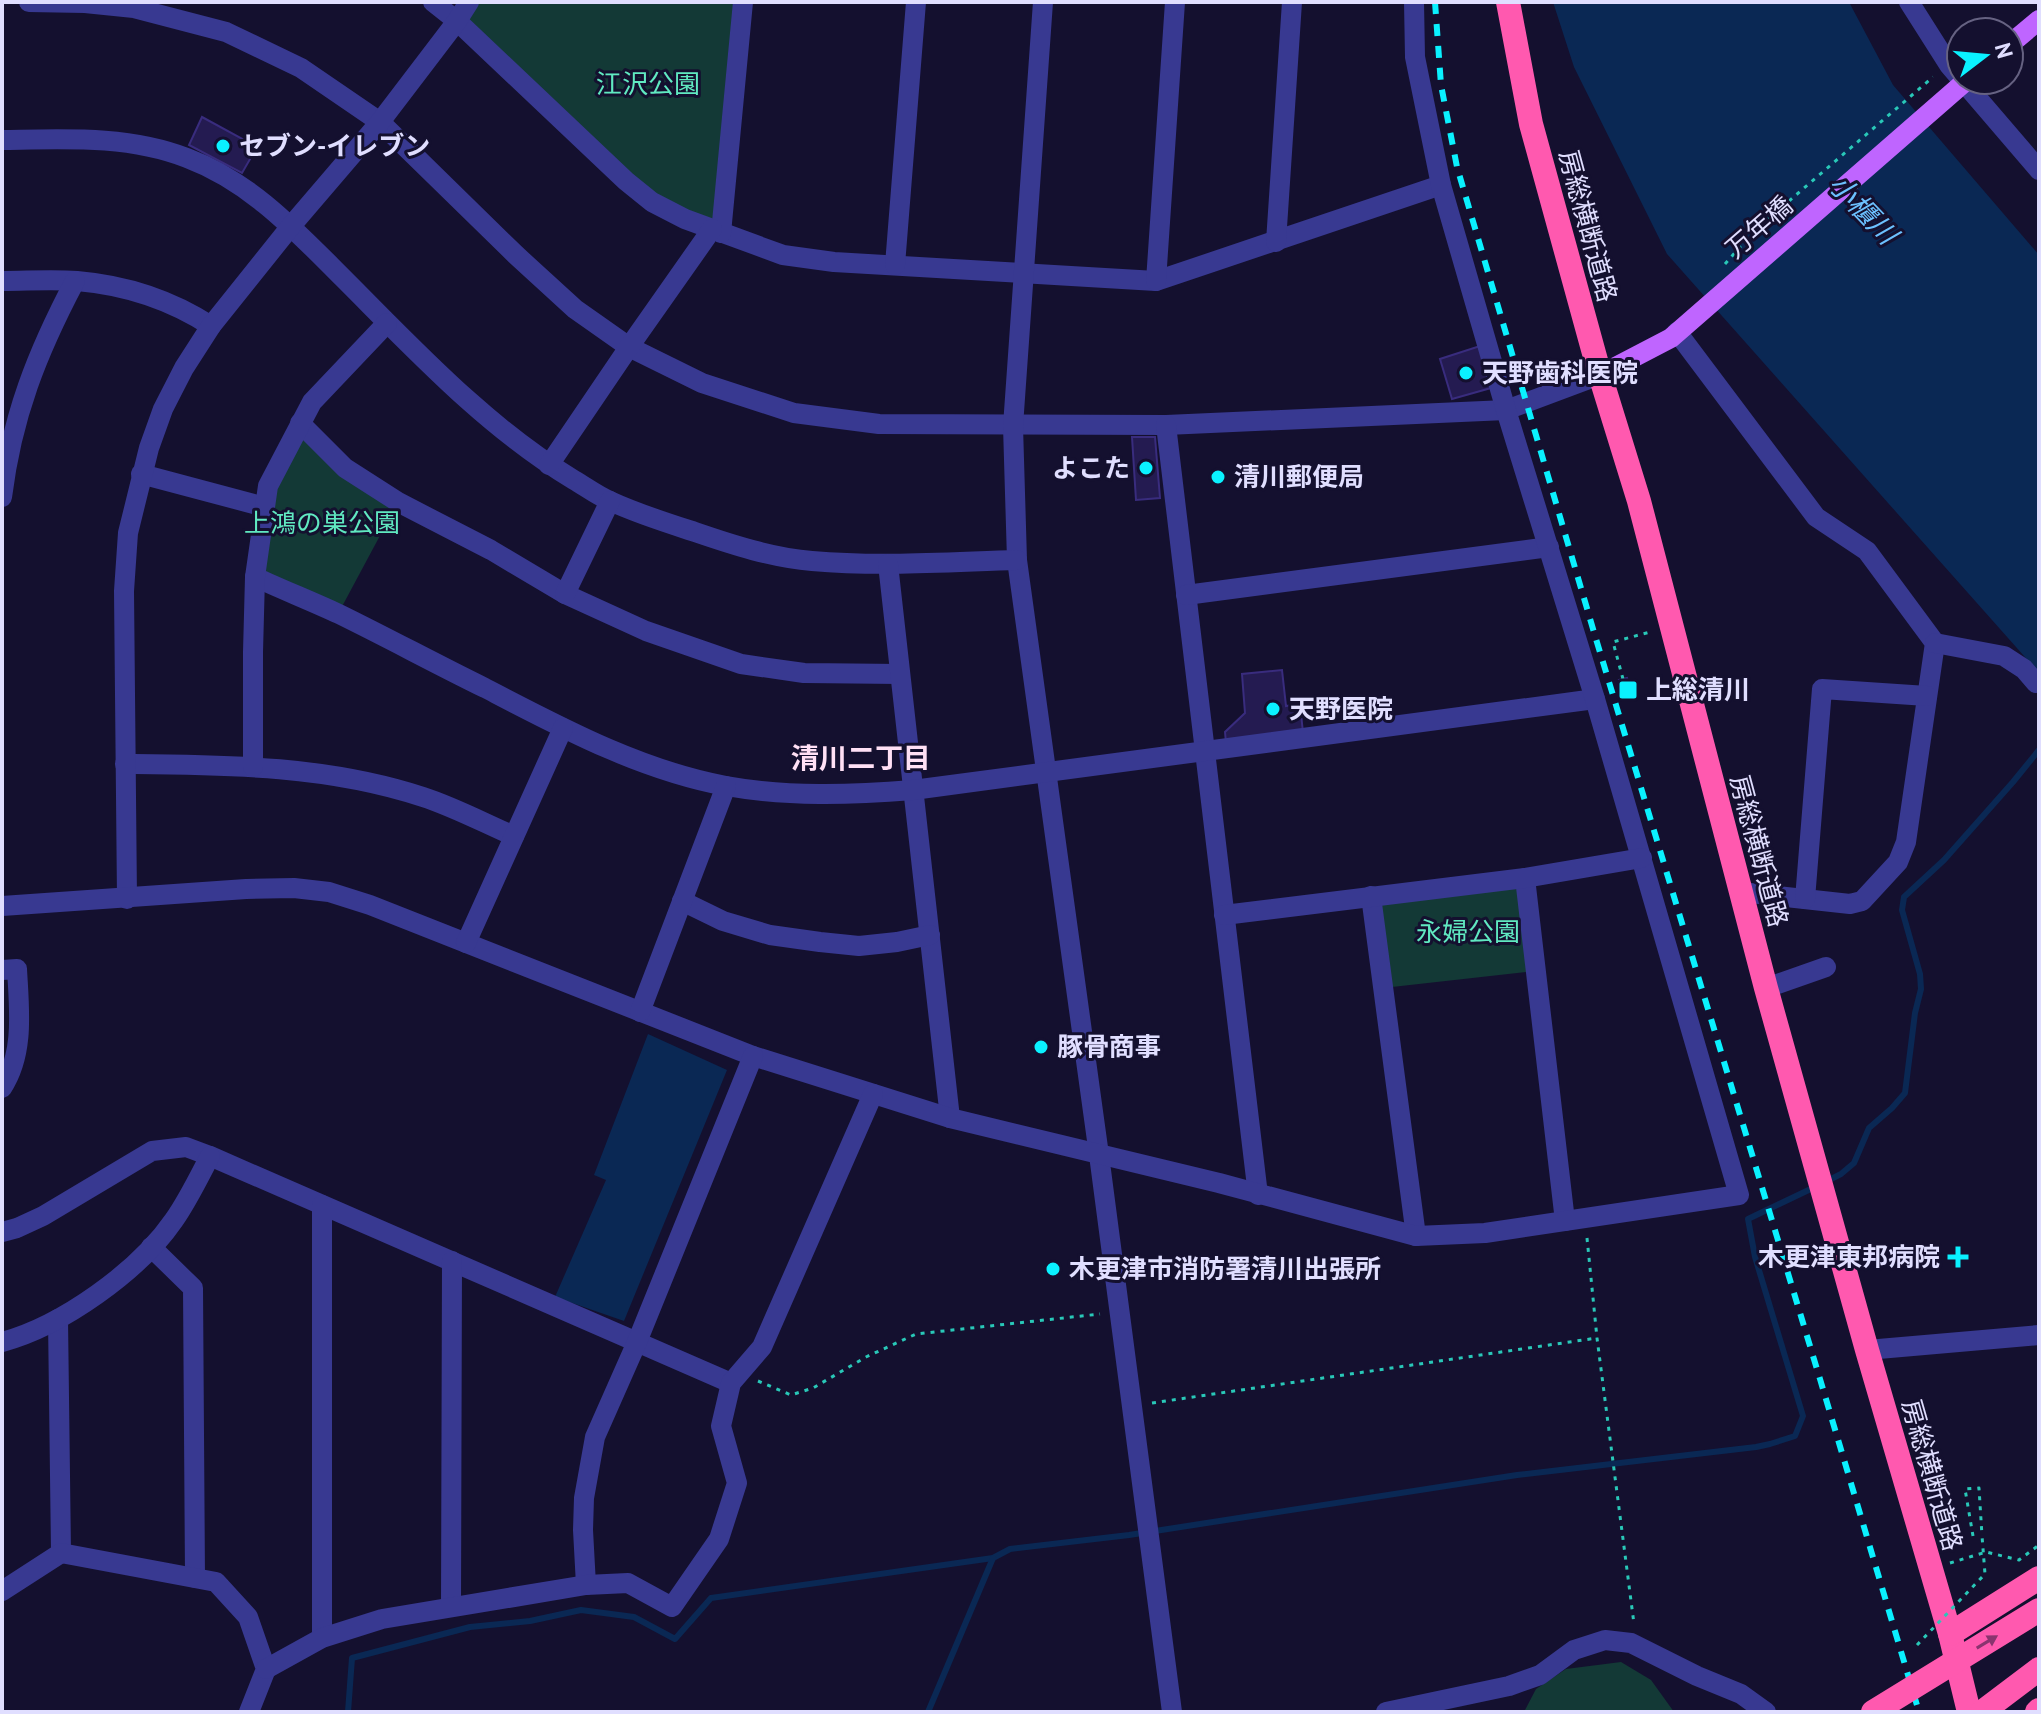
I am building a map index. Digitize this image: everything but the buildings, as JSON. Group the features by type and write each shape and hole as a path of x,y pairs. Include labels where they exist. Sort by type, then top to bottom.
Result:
{"highway":[{"name":"房総横断道路","path":"1508,2 1531,124 1600,375 1639,501 1766,988 1950,1634 1969,1712"},
{"path":"1950,1634 2039,1578"},
{"path":"1873,1712 2039,1610"},
{"path":"1982,1712 2039,1669"}],"main road":[{"name":"万年橋","path":"1600,375 1671,338 1949,96"}],"street":[{"path":"29,2 134,8 226,32 301,68 380,122 575,309 629,347 702,383 794,413 879,424 1013,426 1166,425 1506,410 1600,375"},
{"path":"433,2 652,202 685,219 783,255 834,262 1156,281 1441,185"},
{"path":"127,899 124,591 128,533 141,474 163,409 211,326 380,122 469,2"},
{"path":"549,465 629,347 717,231 743,2"},
{"path":"895,265 916,2"},
{"path":"1043,2 1013,426 1017,560 1172,1712"},
{"path":"1156,281 1175,2"},
{"path":"1276,242 1292,2"},
{"path":"2,906 270,889 329,892 370,905 753,1056 873,1094 950,1118 1219,1183 1416,1236 1485,1233 1739,1195 1441,185 1415,57 1414,2"},
{"path":"1909,2 1945,59"},
{"path":"1977,96 2039,170"},
{"path":"2,140 80,139 116,141 153,148 186,157 249,190 291,226 387,323 489,419 549,465 610,501 743,548 810,561 888,564 1017,560"},
{"path":"2,281 75,281 116,287 187,311 211,326"},
{"path":"2,497 8,428 75,281"},
{"path":"253,767 255,577 268,486 312,402 387,323"},
{"path":"1677,332 1816,517 1867,551 1935,643 2004,656 2024,669 2036,683"},
{"path":"300,423 345,468 398,502 491,550 565,594 646,631 741,664 804,673 900,674"},
{"path":"1166,425 1258,1195"},
{"path":"141,474 265,507"},
{"path":"565,594 610,501"},
{"path":"1186,595 1549,547"},
{"path":"888,564 950,1118"},
{"path":"255,577 338,614 580,737 677,773 726,786 822,794 913,790 1595,699"},
{"path":"1741,892 1850,904 1862,901 1898,862 1906,842 1935,643"},
{"path":"1805,899 1822,689 1927,696"},
{"path":"466,943 563,728"},
{"path":"125,764 318,772 425,798 514,836"},
{"path":"640,1012 726,786"},
{"path":"1224,915 1525,878 1642,858"},
{"path":"1525,878 1575,1220"},
{"path":"1371,896 1416,1236"},
{"path":"682,901 723,921 770,935 820,942 859,946 930,935"},
{"path":"1766,988 1826,967"},
{"path":"2,970 17,969 20,1031 15,1056 2,1088"},
{"path":"586,1585 584,1498 595,1437 637,1342 753,1056"},
{"path":"249,1712 266,1669 322,1638 382,1619 586,1585 628,1583 672,1607 719,1539 737,1483 721,1426 735,1378 762,1347 873,1094"},
{"path":"2,1232 43,1216 152,1151 186,1147 637,1342 735,1378"},
{"path":"2,1342 58,1319 120,1278 172,1223 210,1156"},
{"path":"322,1205 322,1638"},
{"path":"151,1247 193,1288 195,1578"},
{"path":"451,1607 452,1261"},
{"path":"58,1319 61,1553"},
{"path":"1867,1350 2039,1335"},
{"path":"2,1591 61,1553 216,1582 248,1617 266,1669"},
{"path":"1386,1712 1509,1686 1540,1675 1574,1650 1605,1640 1631,1643 1741,1694 1766,1712"}],"path":[{"path":"1721,267 1753,232 1938,73"},
{"path":"1623,679 1613,642 1671,626"},
{"path":"1575,1220 1597,1338 1637,1646"},
{"path":"735,1378 791,1395 813,1388 866,1357 916,1334 1120,1311"},
{"path":"1132,1406 1597,1338"},
{"path":"1917,1645 1985,1574 1979,1488 1965,1489 1973,1536"},
{"path":"1931,1569 1986,1552 2019,1560 2039,1545"}],"green space":[{"name":"江沢公園","path":"466,2 740,2 712,229 652,202 457,21"},
{"name":"上鴻の巣公園","path":"300,423 398,502 338,614 255,577 263,517"},
{"name":"永婦公園","path":"1525,878 1536,971 1383,988 1371,896"},
{"path":"1621,1662 1651,1680 1674,1712 1524,1712 1536,1689 1566,1669"}],"water":[{"name":"小櫃川","path":"1553,2 1849,2 1893,85 2039,255 2039,673 1667,254 1574,67"},
{"path":"648,1034 727,1070 624,1321 555,1297 606,1180 594,1175"}],"waterway":[{"path":"1827,1181 1854,1163 1869,1128 1905,1093 1921,989 1920,974 1902,910 1904,897 1944,860 2039,750"},
{"path":"348,1712 352,1658 470,1627 530,1621 581,1610 634,1617 675,1639 711,1598 993,1558 1010,1549 1129,1535 1517,1475 1756,1447 1795,1436 1803,1416 1755,1257 1748,1219 1817,1186"},
{"path":"928,1712 993,1558"}],"railway":[{"path":"1435,2 1441,85 1457,167 1919,1712"}],"place":[{"name":"セブン-イレブン","path":"223,146"},
{"name":"天野歯科医院","path":"1466,373"},
{"name":"よこた","path":"1146,468"},
{"name":"清川郵便局","path":"1218,477"},
{"name":"上総清川","path":"1628,690"},
{"name":"天野医院","path":"1273,709"},
{"name":"豚骨商事","path":"1041,1047"},
{"name":"木更津東邦病院","path":"1958,1257"},
{"name":"木更津市消防署清川出張所","path":"1053,1269"}],"district":[{"name":"清川二丁目","path":"861,758"}]}
